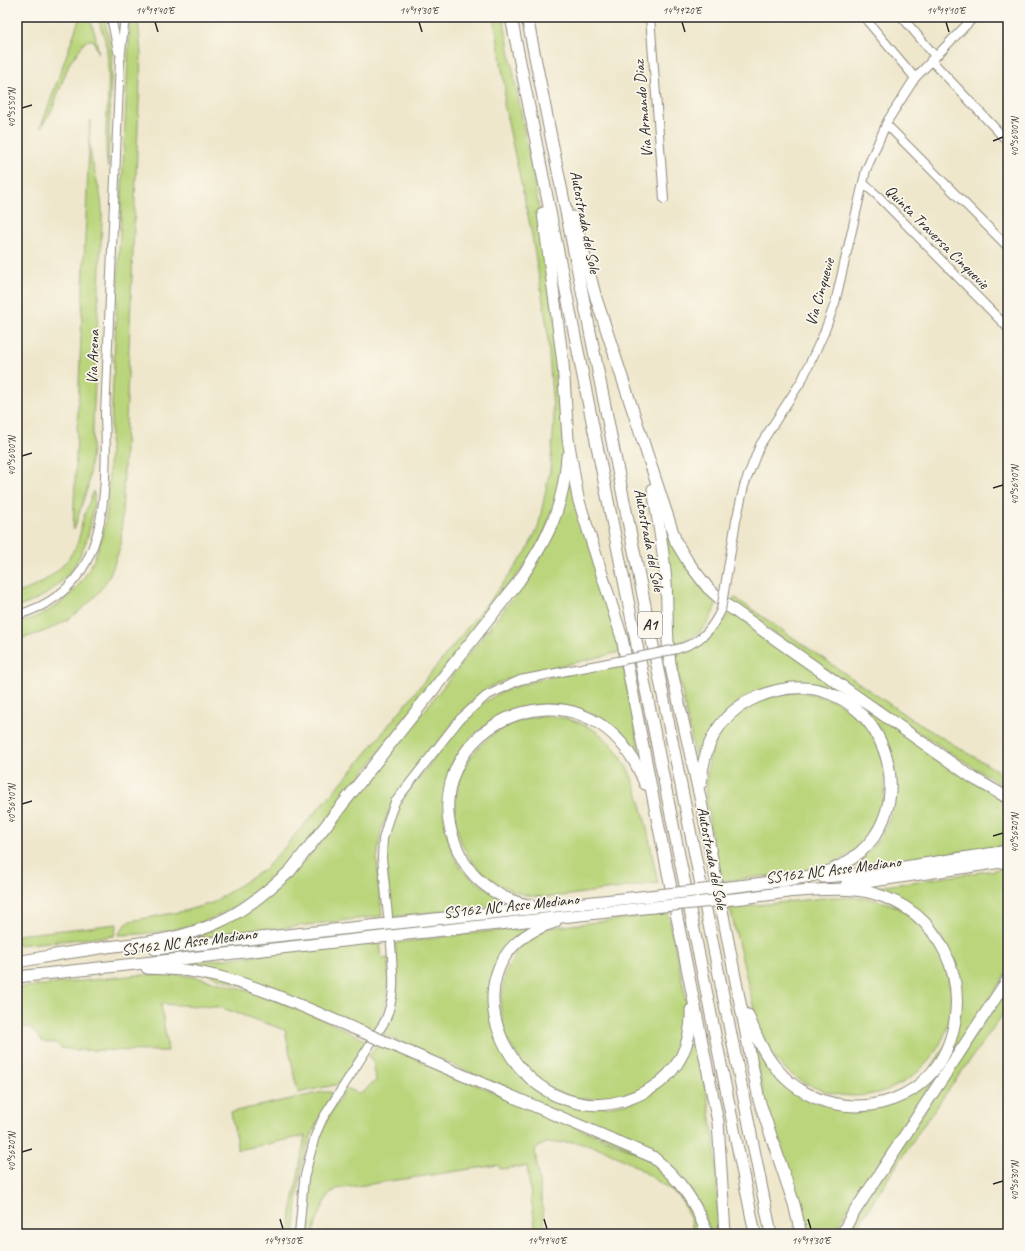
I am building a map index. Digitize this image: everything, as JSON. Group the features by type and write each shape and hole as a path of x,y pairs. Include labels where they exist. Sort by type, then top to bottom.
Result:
{"highway":[{"name":"Autostrada del Sole","path":"512,17 755,1234"},
{"name":"Autostrada del Sole","path":"527,17 771,1234"},
{"path":"517,46 548,244 563,363 568,439 578,498 622,638 654,808 690,978 718,1122 725,1234"},
{"path":"546,111 596,298 676,542 688,562 713,592 728,606 973,778 1008,798"},
{"path":"17,963 55,955 135,948 171,939 220,922 244,908 290,871 520,581 543,546 557,515 564,489 568,439"},
{"path":"646,451 662,546 666,583 667,642 670,663 700,797 759,1100 801,1234"},
{"path":"700,797 704,758 715,732 731,713 765,693 791,688 818,690 842,700 863,715 879,736 889,761 891,787 886,813 874,837 856,856 833,870 781,887"},
{"path":"547,906 522,904 505,898 480,882 467,867 456,847 450,830 448,805 450,786 459,763 472,742 494,724 515,714 543,708 561,709 584,715 602,724 629,750 640,771 654,808"},
{"name":"SS162 NC Asse Mediano","path":"17,977 112,967 138,966 582,914 743,898 781,887 1008,851"},
{"name":"SS162 NC Asse Mediano","path":"135,948 739,886 781,887 858,884 1008,861"},
{"path":"738,989 754,1030 776,1069 791,1083 810,1096 830,1104 853,1107 875,1104 899,1097 920,1084 937,1065 949,1045 954,1026 956,986 949,960 938,938 924,920 908,908 891,899 871,893 853,890 781,887"},
{"path":"582,914 541,927 517,942 502,962 496,981 494,1001 496,1021 504,1044 514,1061 526,1075 558,1097 597,1104 620,1102 640,1094 663,1081 678,1065 686,1047 691,1025 690,978"},
{"path":"138,966 190,971 228,980 259,990 365,1033 653,1157 683,1186 697,1207 707,1234"},
{"path":"842,1234 851,1217 1008,979"}],"street":[{"name":"Via Arena","path":"111,17 120,60"},
{"name":"Via Arena","path":"17,615 49,601 68,586 81,571 93,549 102,512 107,440 105,416 120,60 125,17"},
{"name":"Via Armando Diaz","path":"650,17 664,199"},
{"path":"864,17 915,78"},
{"path":"902,17 933,58 1008,142"},
{"name":"Via Cinquevie","path":"388,916 382,858 388,821 395,802 460,719 486,696 520,680 689,646 704,636 711,628 721,610 736,521 744,486 760,445 802,380 824,333 835,303 866,170 886,124 915,78 974,17"},
{"path":"886,124 1008,247"},
{"name":"Quinta Traversa Cinquevie","path":"863,183 879,196 1008,328"},
{"path":"299,1234 304,1179 316,1136 323,1118 385,1021 392,1005 395,988 391,944"}],"green space":[{"path":"80,17 89,17 95,34 99,54 93,40 88,40 84,43 69,64 52,110 41,127"},
{"path":"97,17 104,17 112,52 108,168 106,149 108,92 107,54 104,35"},
{"path":"130,17 138,17 141,54 121,545 107,581 86,605 66,621 54,627 17,639 17,623 37,616 54,607 69,596 80,583 90,568 97,551 107,512"},
{"path":"494,17 503,17 546,245 568,439 560,488 545,531 534,553 295,861 254,895 215,917 194,925 172,930 118,935 124,926 130,921 184,911 212,903 266,868 354,768 498,590 526,552 538,528 550,470 554,423 547,326 531,230 504,104 505,89"},
{"path":"89,134 91,156 101,197 102,220 92,449 88,486 74,530 73,529"},
{"path":"571,475 616,631 620,652 510,678 488,688 464,709 394,799 381,830 377,860 382,916 199,938 199,935 287,879 323,840 531,575 555,526"},
{"path":"93,491 94,503 89,531 84,546 69,573 46,594 32,602 17,607 17,593 44,581 60,568 72,553 78,542 82,521"},
{"path":"668,533 695,579 716,604 710,619 701,631 688,639 672,644 664,534"},
{"path":"734,597 911,719 1008,777 1008,789 888,713 732,603"},
{"path":"730,611 1008,799 1008,845 847,868 861,858 880,837 893,807 896,777 889,749 875,724 855,703 830,690 800,684 768,688 745,697 729,711 715,732 700,760 696,761 674,653 694,647 707,640 718,629"},
{"path":"623,664 640,753 638,754 624,735 602,719 579,709 554,705 530,706 507,713 486,725 468,743 454,766 444,799 444,816 449,843 459,865 471,877 501,898 500,905 392,917 386,857 389,834 394,816 405,795 458,727 479,707 490,699 516,686 546,678"},
{"path":"798,691 837,701 868,726 885,763 884,803 866,839 852,853 825,868 805,872 721,881 711,834 706,786 709,764 716,742 728,723 748,705"},
{"path":"541,716 573,721 598,732 616,750 630,773 639,799 658,883 564,896 537,897 519,893 488,877 467,854 457,827 456,798 464,769 481,744 507,726"},
{"path":"1008,868 1008,971 843,1216 835,1234 806,1234 769,1120 753,1045 756,1045 769,1068 783,1084 796,1094 821,1104 867,1109 921,1086 959,1022 942,937 871,888"},
{"path":"832,897 855,897 870,899 885,902 897,907 914,920 934,941 941,950 944,959 951,999 948,1024 939,1046 924,1066 905,1081 882,1092 857,1096 831,1093 802,1081 786,1070 772,1055 761,1032 756,1017 730,908"},
{"path":"668,913 686,999 687,1021 683,1044 667,1071 641,1090 610,1099 577,1098 547,1087 523,1066 506,1038 500,1006 505,974 520,945 548,928"},
{"path":"117,924 114,936 17,945 17,935"},
{"path":"532,926 514,940 501,955 493,974 502,1049 515,1069 529,1082 606,1107 629,1103 651,1093 693,1038 696,1037 709,1105 715,1148 720,1234 711,1234 697,1201 687,1185 675,1171 519,1094 383,1034 393,1011 397,990 395,943"},
{"path":"380,943 382,958 388,958 388,987 383,1011 374,1030 178,964 353,945"},
{"path":"176,974 201,978 250,991 322,1019 367,1041 339,1084 298,1093 285,1030 219,1007 161,1004 168,1051 74,1050 61,1048 56,1043 43,1042 30,1027 17,1027 17,988 138,975"},
{"path":"1008,985 1008,1007 922,1127 876,1197 854,1234 847,1234 854,1218"},
{"path":"378,1043 640,1154 670,1177 691,1205 702,1234 694,1234 690,1218 680,1197 637,1167 605,1150 575,1142 546,1143 538,1147 535,1151 546,1234 536,1234 527,1166 500,1169 498,1165 337,1189 328,1195 317,1220 313,1234 302,1234 313,1155 320,1133 346,1088 359,1093 364,1092 376,1081 373,1059 369,1057"},
{"path":"323,1092 330,1092 332,1096 316,1124 304,1158 299,1183 295,1234 290,1234 291,1214 305,1136 238,1150 231,1112"}]}
